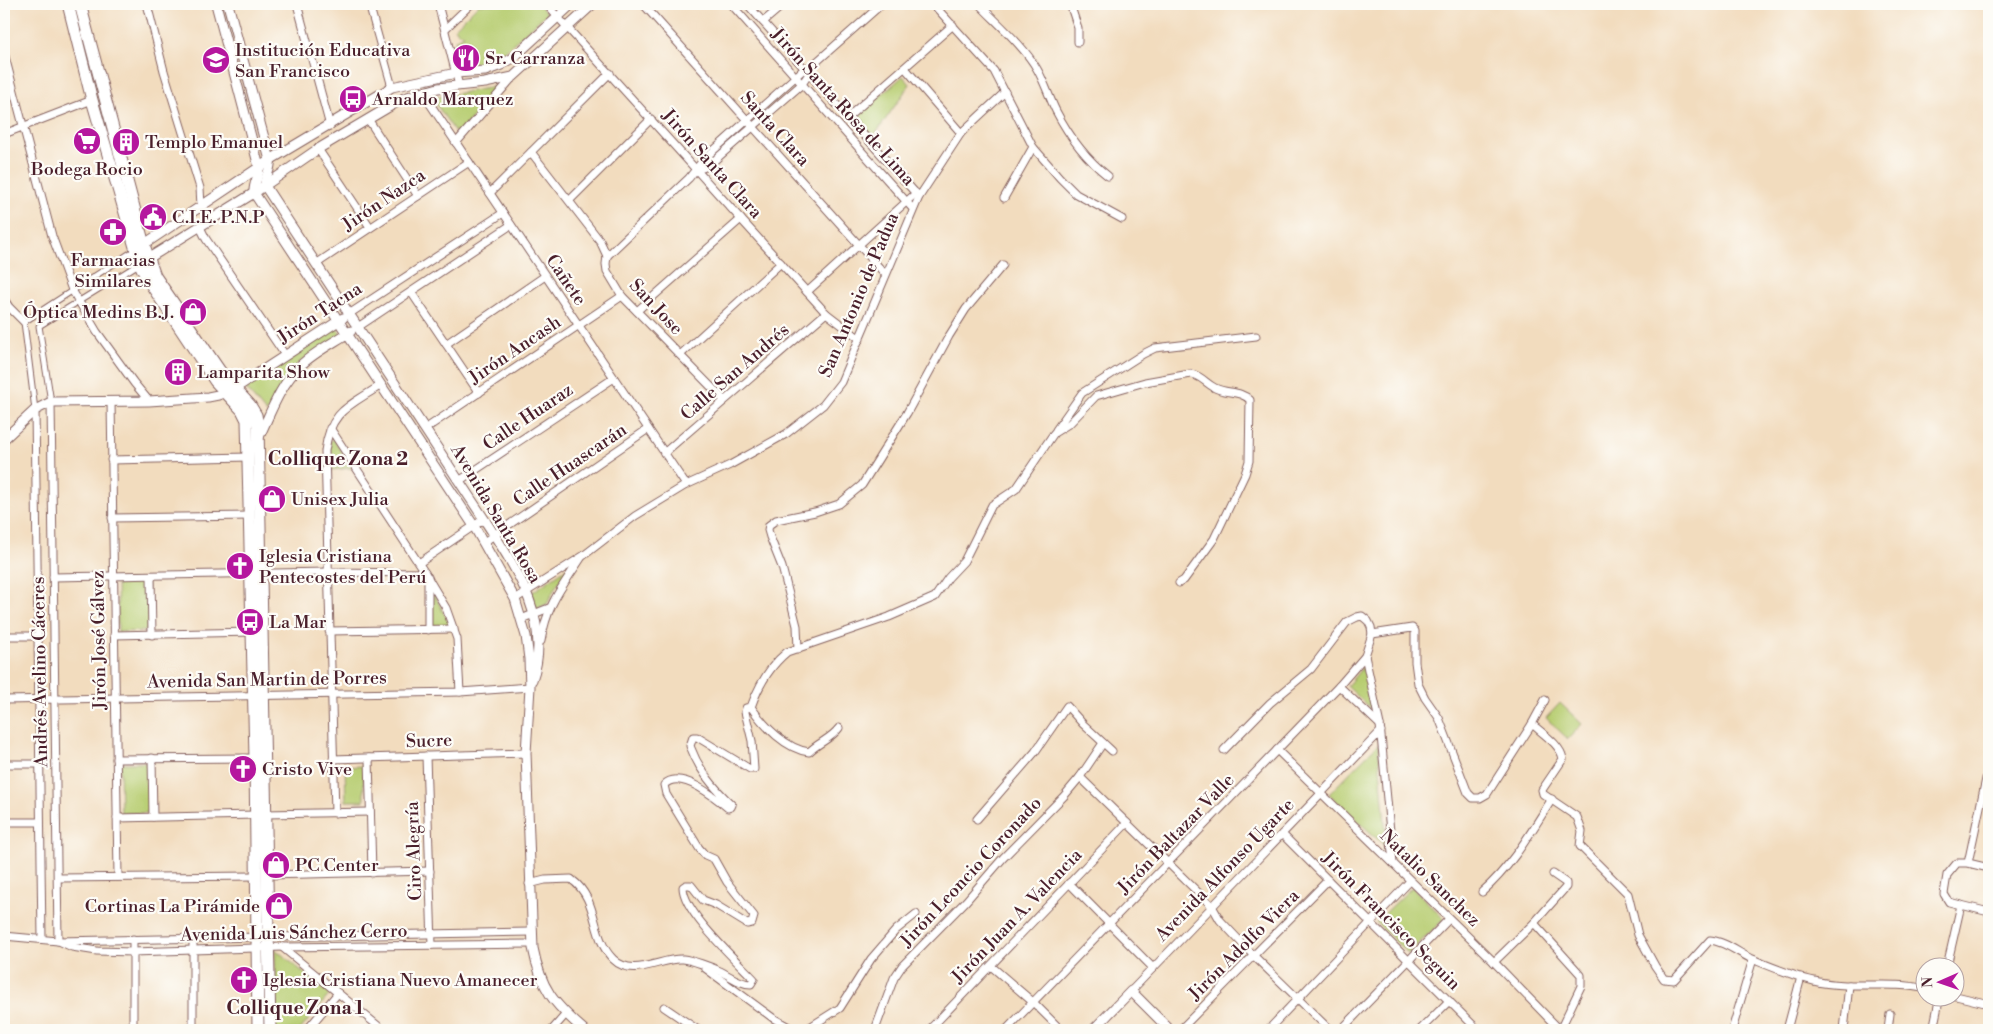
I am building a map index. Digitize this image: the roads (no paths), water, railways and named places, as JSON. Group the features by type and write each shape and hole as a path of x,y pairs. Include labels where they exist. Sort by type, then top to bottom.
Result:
{"main road":[{"path":"68,4 92,100 140,247"},
{"path":"80,4 144,261 146,277 215,381 250,405 256,415 258,439 257,574 261,815 261,875 256,942 258,1030"},
{"path":"230,391 247,420 250,516 257,574 252,632 259,694 255,758 261,815"},
{"path":"261,875 269,942 270,1030"}],"street":[{"path":"147,4 164,71 200,188 201,206"},
{"path":"254,193 260,172 259,167 216,5 228,4 270,160 271,166 264,181 265,186"},
{"path":"296,4 330,126"},
{"path":"370,4 392,87"},
{"path":"438,4 459,86"},
{"path":"445,29 471,4"},
{"name":"Jirón Santa Clara","path":"546,4 826,313 860,339"},
{"path":"24,322 259,167 392,87 456,73 485,71 501,65 513,58 572,4"},
{"path":"456,143 513,77 593,4"},
{"name":"Santa Clara","path":"643,4 885,274"},
{"name":"Jirón Santa Rosa de Lima","path":"731,4 913,209"},
{"name":"Jirón Santa Rosa de Lima","path":"747,4 809,76 917,195"},
{"path":"763,22 784,4"},
{"path":"607,256 697,170 704,159 804,69 813,65 882,4"},
{"path":"979,4 1037,68 1055,109 1070,134 1097,167 1108,176"},
{"path":"1070,4 1078,28 1078,42"},
{"path":"936,5 994,71 1034,147 1076,194 1122,219"},
{"path":"848,117 953,26"},
{"path":"4,53 52,236 72,290 97,332 134,383 149,400"},
{"path":"697,170 708,166 802,84 809,76 813,65"},
{"path":"905,68 961,133"},
{"path":"490,193 610,73"},
{"path":"4,439 35,410 51,402 39,326 254,193 318,149 404,98 422,92 513,77"},
{"name":"Cañete","path":"422,92 686,485"},
{"name":"San Antonio de Padua","path":"515,599 583,556 635,516 686,485 730,465 786,434 823,405 840,382 860,339 917,195 961,133 1005,92"},
{"path":"4,134 92,100"},
{"path":"368,119 418,196"},
{"path":"570,200 651,119"},
{"path":"1004,198 1034,147"},
{"path":"318,149 370,227"},
{"name":"San Jose","path":"531,152 600,241 607,256 607,271 622,296 724,400"},
{"name":"Jirón Nazca","path":"316,264 468,162"},
{"name":"Avenida Santa Rosa","path":"265,186 484,519 526,591 534,614 540,648 537,666 530,687"},
{"name":"Avenida Santa Rosa","path":"254,193 484,542 515,599 530,659 530,687"},
{"path":"807,292 917,195"},
{"name":"Jirón Tacna","path":"51,402 110,402 208,397 230,391 503,213"},
{"path":"637,311 741,219"},
{"path":"258,439 282,388 301,365 511,225"},
{"path":"200,227 206,239 285,356"},
{"path":"680,355 781,263"},
{"path":"798,649 797,626 782,567 768,530 770,526 776,520 815,512 839,504 862,485 908,413 949,336 966,309 1003,265"},
{"path":"446,344 545,276"},
{"path":"411,292 478,393"},
{"name":"Jirón Ancash","path":"425,429 622,296"},
{"path":"4,299 9,308 24,322 35,410"},
{"name":"Calle San Andrés","path":"664,453 826,313"},
{"path":"530,884 545,880 571,879 581,888 594,912 596,930 604,947 619,964 636,967 683,959 717,970 747,984 754,982 747,972 701,924 683,890 686,885 692,885 703,900 747,924 752,923 754,918 727,882 714,858 705,855 699,848 666,794 664,785 668,781 674,780 704,789 728,808 732,805 708,781 694,757 690,746 693,737 697,737 750,770 754,769 752,741 745,712 746,708 751,707 758,689 777,662 787,652 887,618 935,597 948,578 964,561 992,505 1016,489 1082,393 1155,348 1256,336"},
{"path":"1054,433 1070,423 1096,396 1144,382 1190,374 1197,375 1215,388 1241,393 1250,400 1249,461 1245,474 1214,539 1184,580 1179,583"},
{"name":"Calle Huaraz","path":"459,481 614,378"},
{"path":"334,813 325,451 334,419 341,412 381,385"},
{"name":"Andrés Avelino Cáceres","path":"51,402 58,941"},
{"name":"Jirón José Gálvez","path":"110,402 118,877"},
{"name":"Andrés Avelino Cáceres","path":"35,410 42,939"},
{"path":"330,428 419,563 446,608 457,639 460,692"},
{"name":"Calle Huascarán","path":"484,542 648,429"},
{"path":"111,460 249,457"},
{"path":"112,518 250,516"},
{"path":"419,563 484,519"},
{"name":"San Antonio de Padua","path":"540,648 543,625 549,608 557,593 583,556"},
{"path":"53,577 328,572 426,575"},
{"path":"426,575 428,630"},
{"path":"151,576 152,634"},
{"path":"521,619 549,608"},
{"path":"1224,750 1270,703 1311,668 1347,622 1357,616 1362,616 1368,621 1372,634 1365,656 1380,728 1393,863"},
{"path":"1372,634 1412,628 1415,630 1415,662 1418,684 1439,718 1468,793 1472,798 1480,798 1487,794 1532,724 1544,700"},
{"path":"329,631 454,630"},
{"path":"114,636 252,632"},
{"path":"4,636 38,636"},
{"name":"Jirón Baltazar Valle","path":"1006,1030 1339,686 1365,656"},
{"path":"1339,686 1380,728"},
{"path":"530,687 526,753 532,944 543,984 566,1014 584,1030"},
{"name":"Avenida San Martin de Porres","path":"4,700 259,694 460,692 530,687"},
{"path":"977,819 1035,752 1067,706 1082,724 1112,751"},
{"path":"751,707 782,740 800,751 809,752 817,744 833,736 838,728"},
{"path":"1532,724 1550,740 1562,754 1563,759 1542,790 1543,794 1577,817 1582,831 1580,846 1582,850 1628,894 1638,935 1664,979 1674,980 1710,940 1717,941 1753,959 1801,977 1832,984 1896,985 1916,988"},
{"name":"Avenida Alfonso Ugarte","path":"1093,1030 1321,794 1380,728"},
{"name":"Jirón Leoncio Coronado","path":"875,1030 894,978 902,966 1064,796 1080,777 1103,743"},
{"name":"Natalio Sanchez","path":"1277,750 1494,962 1560,1030"},
{"name":"Sucre","path":"333,759 526,753"},
{"name":"Ciro Alegría","path":"426,756 432,945"},
{"path":"152,758 153,817"},
{"path":"116,759 255,758"},
{"path":"369,758 372,873"},
{"path":"4,764 39,764"},
{"path":"1968,863 1988,777 1989,765"},
{"path":"1080,777 1212,906 1220,920 1254,956 1330,1030"},
{"path":"1482,892 1496,880 1519,851 1552,800"},
{"path":"117,818 370,812"},
{"path":"4,822 40,822"},
{"name":"Jirón Juan A. Valencia","path":"929,1030 1127,823"},
{"name":"Jirón Francisco Seguin","path":"1282,834 1478,1030"},
{"path":"1989,868 1961,862 1953,866 1944,884 1946,900 1989,912"},
{"path":"58,878 430,871"},
{"path":"1494,962 1534,923 1566,887 1566,883 1553,874"},
{"name":"Jirón Adolfo Viera","path":"1180,1030 1328,880"},
{"path":"1268,1030 1410,881"},
{"path":"1070,883 1153,968"},
{"path":"1949,956 1961,905"},
{"path":"805,1030 840,1008 871,959 896,930 916,914"},
{"path":"1341,1030 1449,918"},
{"path":"1534,923 1581,976 1581,986 1560,1030"},
{"name":"Avenida Luis Sánchez Cerro","path":"4,936 58,941 193,939 269,942 431,934 531,932"},
{"path":"133,939 134,1030"},
{"path":"193,939 193,1030"},
{"name":"Avenida Luis Sánchez Cerro","path":"58,941 72,947 97,951 133,952 193,951 256,942"},
{"name":"Avenida Luis Sánchez Cerro","path":"269,942 282,946 532,944"},
{"path":"282,946 383,1030"},
{"path":"1732,1030 1753,959"},
{"path":"701,965 773,1018 794,1030"},
{"path":"991,966 1062,1030"},
{"path":"1787,1030 1801,977"},
{"path":"1844,1030 1850,985"},
{"path":"1131,991 1170,1030"},
{"path":"308,1030 338,993"},
{"path":"1966,998 1989,1004"},
{"path":"1420,1030 1449,1002"},
{"path":"1933,1030 1938,1006"},
{"path":"664,1007 698,1030"},
{"path":"552,1030 566,1014"},
{"path":"1888,1030 1890,1014"}],"place":[{"name":"Sr. Carranza","path":"466,58"},
{"name":"Institución Educativa San Francisco","path":"216,60"},
{"name":"Arnaldo Marquez","path":"353,99"},
{"name":"Bodega Rocio","path":"87,141"},
{"name":"Templo Emanuel","path":"126,142"},
{"name":"C.I.E. P.N.P","path":"153,217"},
{"name":"Farmacias Similares","path":"113,232"},
{"name":"Óptica Medins B.J.","path":"193,312"},
{"name":"Lamparita Show","path":"178,372"},
{"name":"Unisex Julia","path":"272,499"},
{"name":"Iglesia Cristiana Pentecostes del Perú","path":"240,566"},
{"name":"La Mar","path":"250,622"},
{"name":"Cristo Vive","path":"243,769"},
{"name":"PC Center","path":"276,865"},
{"name":"Cortinas La Pirámide","path":"279,906"},
{"name":"Iglesia Cristiana Nuevo Amanecer","path":"244,980"}],"district":[{"name":"Collique Zona 2","path":"338,459"},
{"name":"Collique Zona 1","path":"295,1008"}]}
